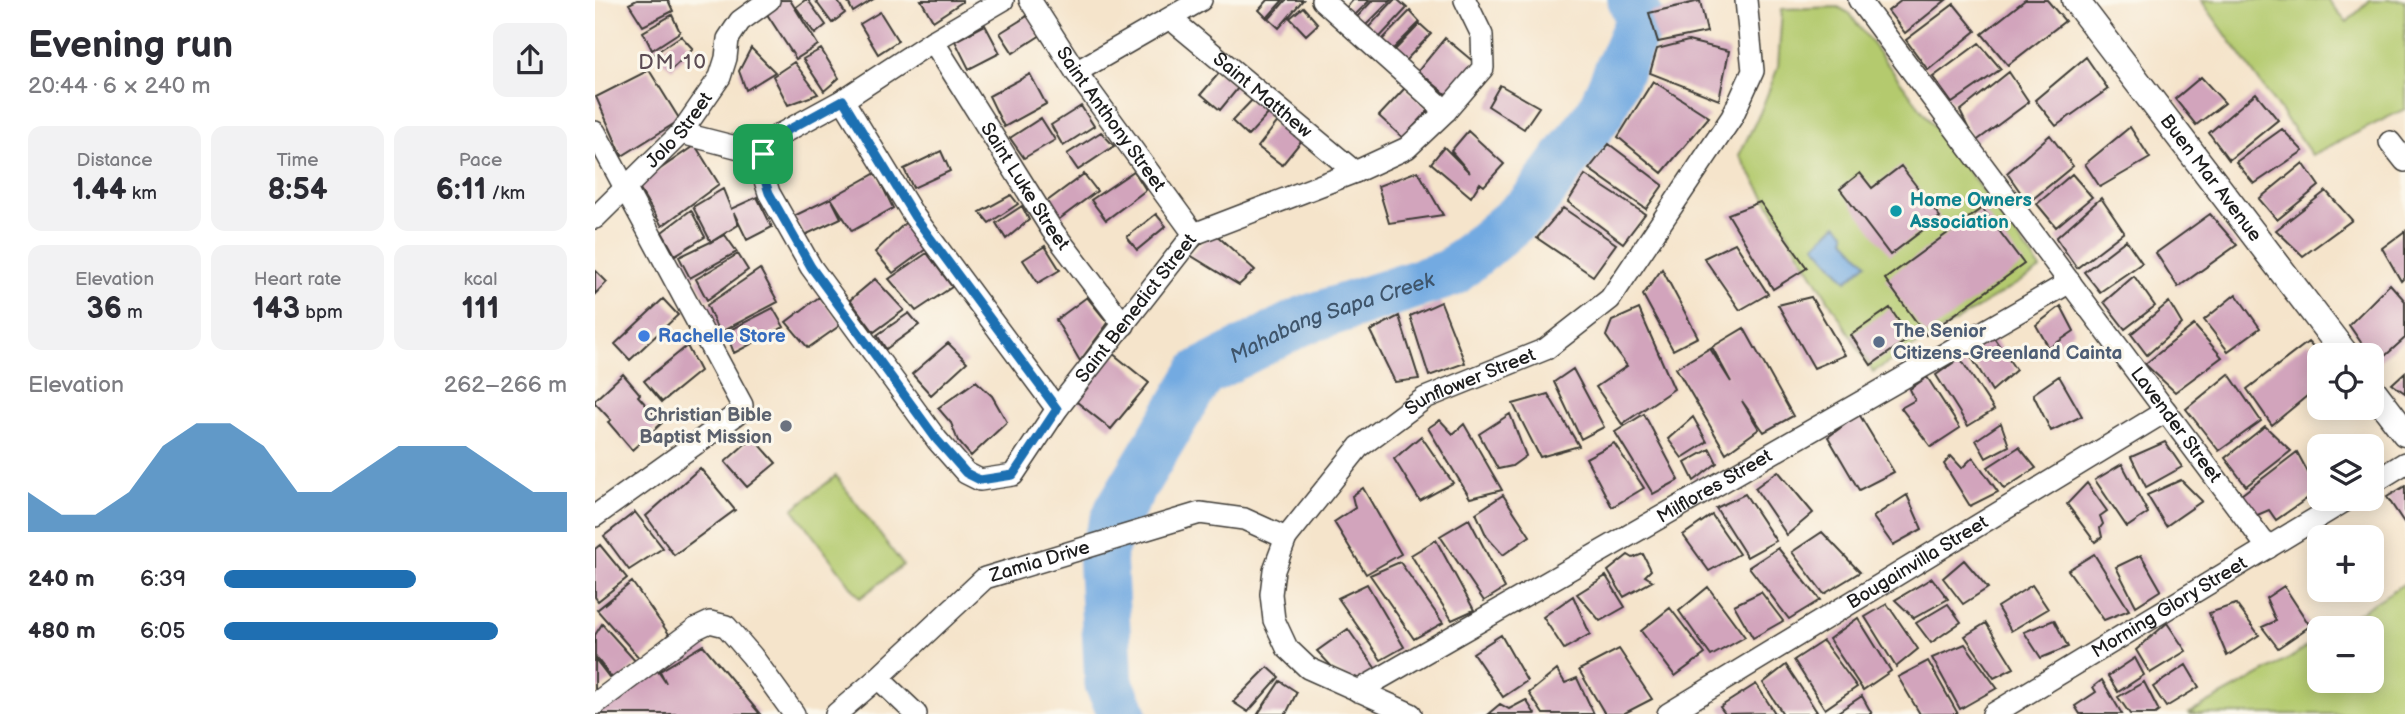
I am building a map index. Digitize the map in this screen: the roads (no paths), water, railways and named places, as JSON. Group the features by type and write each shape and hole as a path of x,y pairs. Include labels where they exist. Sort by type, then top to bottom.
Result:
{"street":[{"name":"Jolo Street","path":"595,218 681,133 720,76 728,39 740,21 769,0"},
{"path":"681,133 763,154 777,136 843,100 933,41 1003,0"},
{"name":"Saint Anthony Street","path":"1030,0 1076,72 1194,234"},
{"path":"1076,72 1201,0"},
{"path":"1322,0 1446,111"},
{"name":"Saint Benedict Street","path":"763,154 763,174 769,193 811,267 937,440 966,473 980,480 1013,475 1057,409 1194,234 1355,172 1407,148 1446,111 1483,68 1482,35 1465,0"},
{"name":"Sunflower Street","path":"1411,714 1308,668 1287,648 1274,620 1271,594 1274,569 1286,538 1359,447 1425,398 1546,349 1610,299 1733,117 1753,71 1746,0"},
{"name":"Lavender Street","path":"1859,0 2268,548"},
{"name":"Buen Mar Avenue","path":"2075,0 2337,343"},
{"name":"Saint Matthew","path":"1171,19 1355,172"},
{"name":"Saint Luke Street","path":"933,41 1052,229 1124,325"},
{"path":"843,100 914,216 1057,409"},
{"path":"595,132 743,405 740,412 595,516"},
{"path":"2391,142 2405,161"},
{"name":"Milflores Street","path":"1358,691 2070,282"},
{"path":"2384,405 2405,433"},
{"name":"Bougainvilla Street","path":"1668,714 2166,411"},
{"path":"2384,476 2405,463"},
{"name":"Morning Glory Street","path":"1993,714 2328,511"},
{"name":"Zamia Drive","path":"836,714 879,678 985,578 1200,513 1244,519 1286,538"},
{"path":"595,704 695,629 711,622 726,626 752,656 794,714"},
{"path":"879,678 915,714"}],"water":[{"path":"1837,224 1845,232 1845,239 1867,263 1847,281 1815,245"}],"waterway":[{"name":"Mahabang Sapa Creek","path":"1123,714 1109,684 1102,553 1119,510 1201,373 1302,321 1451,273 1531,206 1601,111 1640,20 1632,0"}],"place":[{"name":"Home Owners Association","path":"1896,211"},
{"name":"Rachelle Store","path":"644,336"},
{"name":"The Senior Citizens-Greenland Cainta","path":"1879,342"},
{"name":"Christian Bible Baptist Mission","path":"786,426"}],"district":[{"name":"DM 10","path":"673,62"}]}
